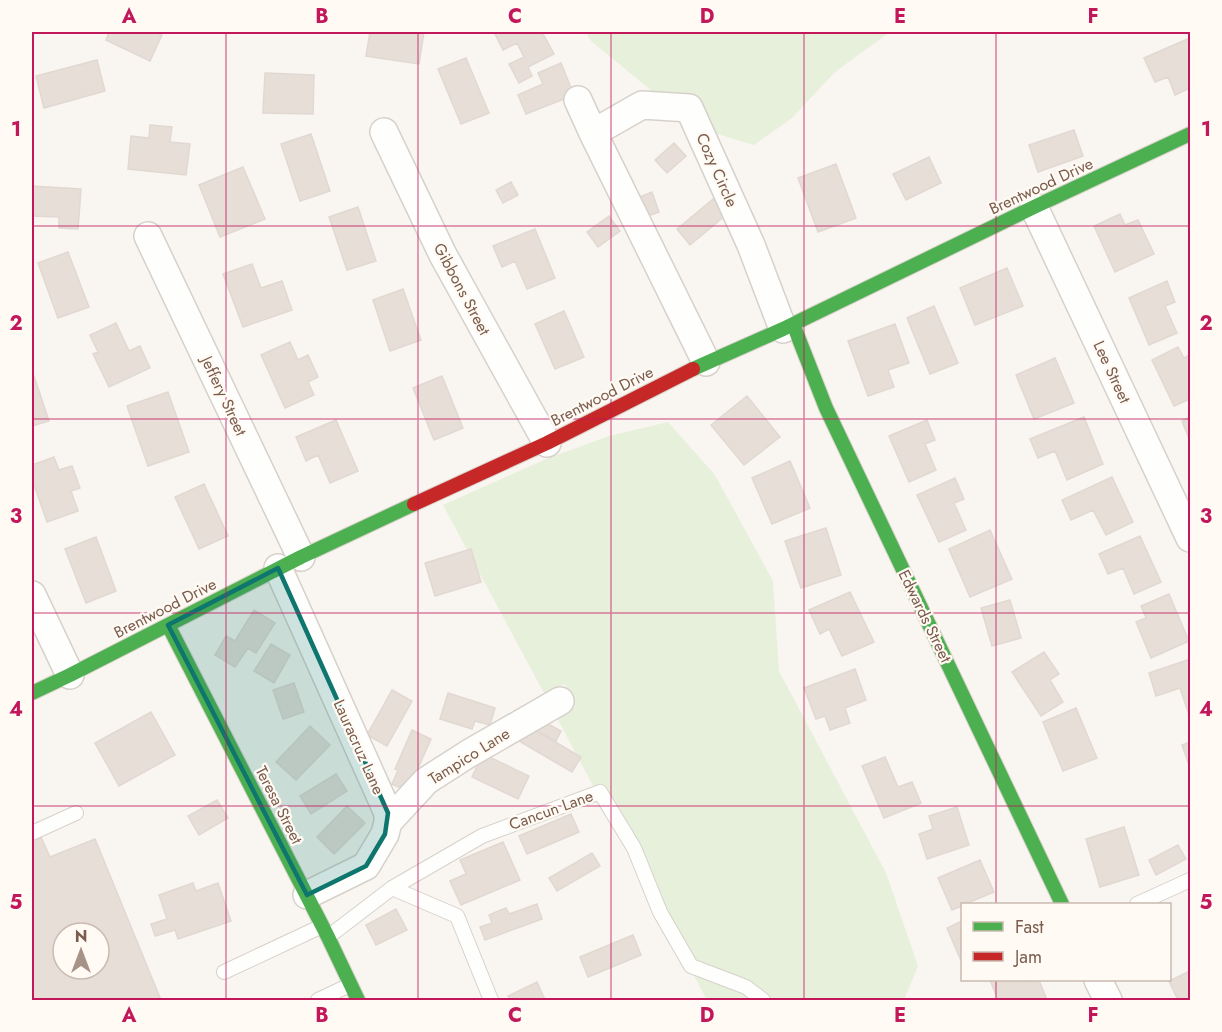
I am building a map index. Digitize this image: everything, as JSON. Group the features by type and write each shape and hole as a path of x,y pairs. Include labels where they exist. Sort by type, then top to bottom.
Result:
{"street":[{"path":"578,100 706,362"},
{"name":"Cozy Circle","path":"593,133 642,105 689,108 788,326"},
{"name":"Gibbons Street","path":"384,132 443,255 547,443"},
{"name":"Brentwood Drive","path":"32,693 290,563 547,443 706,362 788,326 1191,134"},
{"name":"Lee Street","path":"1034,207 1191,538"},
{"name":"Jeffery Street","path":"148,236 290,563"},
{"name":"Edwards Street","path":"788,326 1062,903"},
{"name":"Lauracruz Lane","path":"290,563 378,789 388,822"},
{"path":"32,595 70,675"},
{"name":"Teresa Street","path":"168,625 307,895 358,1000"},
{"name":"Tampico Lane","path":"388,822 426,781 560,701"},
{"path":"307,895 366,866 385,834 388,822"},
{"path":"1098,981 1108,1000"}],"lane":[{"name":"Cancun Lane","path":"224,972 325,931 392,888 482,836 600,792 634,848 660,912 692,966 746,987 763,1000"},
{"path":"32,833 76,813"},
{"path":"1139,903 1191,880"},
{"path":"392,888 457,916 490,1000"},
{"path":"318,1000 350,985"}],"highlighted area":[{"path":"278,568 388,813 385,834 366,866 307,895 168,625"}],"green space":[{"path":"586,32 890,32 835,72 792,118 754,145 714,133 690,95 653,92 590,40"},
{"path":"668,422 715,475 773,581 779,671 886,873 918,966 904,1000 707,1000 557,718 575,707 565,684 545,695 443,505 546,459 609,436"}],"building":[{"path":"109,32 156,32 162,35 150,61 106,40"},
{"path":"370,32 424,32 419,64 366,56"},
{"path":"494,32 542,32 554,54 528,67 532,76 519,83 509,64 524,57 517,43 503,50"},
{"path":"1190,38 1190,88 1175,95 1168,77 1155,82 1144,58"},
{"path":"466,58 489,113 461,124 438,69"},
{"path":"97,60 105,91 44,108 36,76"},
{"path":"561,63 574,95 526,114 518,95 543,84 538,73"},
{"path":"265,73 314,75 313,114 263,113"},
{"path":"150,125 172,127 170,142 190,144 186,175 128,169 131,136 149,138"},
{"path":"1074,130 1083,156 1038,172 1029,145"},
{"path":"311,134 330,191 300,201 281,144"},
{"path":"674,143 686,156 667,173 655,160"},
{"path":"929,157 941,183 906,200 893,174"},
{"path":"836,164 856,218 818,232 798,178"},
{"path":"243,167 265,219 220,237 199,185"},
{"path":"511,182 518,195 503,203 496,190"},
{"path":"32,186 81,189 78,229 59,228 59,217 32,216"},
{"path":"652,192 659,212 642,218 635,199"},
{"path":"713,199 726,215 690,245 677,229"},
{"path":"358,207 376,261 347,270 329,217"},
{"path":"1120,214 1125,225 1138,220 1154,254 1115,272 1094,226"},
{"path":"609,216 620,231 598,247 587,232"},
{"path":"535,229 555,278 527,289 515,261 502,267 493,246"},
{"path":"68,252 89,307 58,318 38,263"},
{"path":"252,264 261,288 282,281 292,310 243,327 223,274"},
{"path":"1007,268 1023,306 975,325 960,288"},
{"path":"1167,281 1175,302 1165,306 1177,333 1149,345 1129,298"},
{"path":"403,289 421,340 390,351 373,300"},
{"path":"934,306 958,363 930,374 907,318"},
{"path":"564,311 584,357 555,369 535,324"},
{"path":"116,323 129,351 140,346 150,368 109,387 93,354 98,352 90,335"},
{"path":"895,324 909,363 888,370 894,387 868,396 848,341"},
{"path":"290,342 298,360 308,355 318,377 308,382 314,395 285,408 261,355"},
{"path":"1178,347 1184,358 1190,355 1190,399 1174,406 1152,360"},
{"path":"1055,358 1074,403 1034,419 1016,375"},
{"path":"34,376 49,421 32,426 32,377"},
{"path":"442,376 463,428 434,440 413,388"},
{"path":"168,392 189,452 148,466 127,406"},
{"path":"747,396 780,437 744,465 711,425"},
{"path":"1084,417 1103,464 1067,480 1055,451 1038,458 1030,439"},
{"path":"1190,417 1190,441 1182,421"},
{"path":"336,420 358,471 330,483 318,455 306,461 296,437"},
{"path":"927,420 935,440 925,444 936,470 909,482 889,436"},
{"path":"54,457 59,470 72,466 80,488 71,491 78,511 47,522 32,479 32,465"},
{"path":"790,461 810,508 772,524 752,478"},
{"path":"1112,477 1133,522 1106,535 1093,510 1071,520 1062,500"},
{"path":"955,478 964,499 954,503 966,530 939,542 917,495"},
{"path":"204,484 228,536 199,549 175,497"},
{"path":"826,528 841,575 801,588 785,541"},
{"path":"990,530 1012,579 970,597 949,549"},
{"path":"1140,536 1161,582 1134,594 1123,568 1108,574 1099,554"},
{"path":"96,537 116,591 86,603 65,549"},
{"path":"471,549 481,582 435,596 425,563"},
{"path":"850,592 874,642 842,656 829,629 820,634 809,610"},
{"path":"1169,594 1189,641 1151,658 1136,622 1146,618 1141,606"},
{"path":"1010,600 1021,638 992,646 981,608"},
{"path":"254,610 275,623 256,653 248,648 235,667 215,655 226,636 235,641"},
{"path":"271,644 290,655 274,683 254,671"},
{"path":"1044,652 1059,674 1050,680 1063,702 1041,716 1012,672"},
{"path":"1190,659 1190,711 1188,712 1180,688 1156,696 1149,673"},
{"path":"855,669 866,700 845,708 850,723 830,730 825,716 816,719 804,688"},
{"path":"294,683 304,712 283,719 273,690"},
{"path":"392,690 412,701 387,746 367,735"},
{"path":"448,693 495,708 490,725 475,721 472,729 440,719"},
{"path":"1076,708 1097,758 1063,771 1043,722"},
{"path":"151,712 175,755 119,786 95,743"},
{"path":"541,720 561,731 556,741 535,730"},
{"path":"310,726 330,745 296,780 276,762"},
{"path":"528,726 581,757 572,772 519,741"},
{"path":"412,730 431,739 408,791 392,784 398,770 395,769"},
{"path":"1190,742 1190,768 1182,745"},
{"path":"483,754 529,776 518,799 472,777"},
{"path":"885,757 898,787 912,782 921,803 884,818 862,766"},
{"path":"336,774 347,791 311,814 300,796"},
{"path":"217,800 228,818 199,835 188,816"},
{"path":"347,806 365,823 334,854 317,837"},
{"path":"957,807 969,845 927,859 919,834 933,829 929,816"},
{"path":"571,814 579,832 527,854 519,836"},
{"path":"1124,827 1139,875 1100,887 1086,839"},
{"path":"41,837 50,857 95,839 161,1000 32,1000 32,841"},
{"path":"503,842 520,880 461,905 450,881 466,874 460,860"},
{"path":"1178,845 1186,859 1156,875 1149,860"},
{"path":"592,853 600,866 557,891 549,878"},
{"path":"980,860 994,892 967,903 961,903 961,906 952,910 938,878"},
{"path":"193,883 196,891 218,883 231,921 178,939 175,930 155,936 151,924 167,919 159,895"},
{"path":"537,904 542,919 485,940 480,927 492,923 489,915 506,908 509,914"},
{"path":"396,909 407,930 376,945 366,925"},
{"path":"961,921 961,961 947,928"},
{"path":"633,935 641,955 588,977 580,957"},
{"path":"1190,971 1190,1000 1178,1000 1169,981"},
{"path":"990,981 1039,981 1047,1000 998,1000"},
{"path":"537,982 545,1000 511,1000 508,996"}],"traffic: fast":[{"path":"693,369 783,329 1190,134"},
{"path":"793,324 826,408 1062,903"},
{"path":"32,693 301,557 414,504"},
{"path":"168,625 358,1000"}],"traffic: jam":[{"path":"414,504 547,443 693,369"}]}
